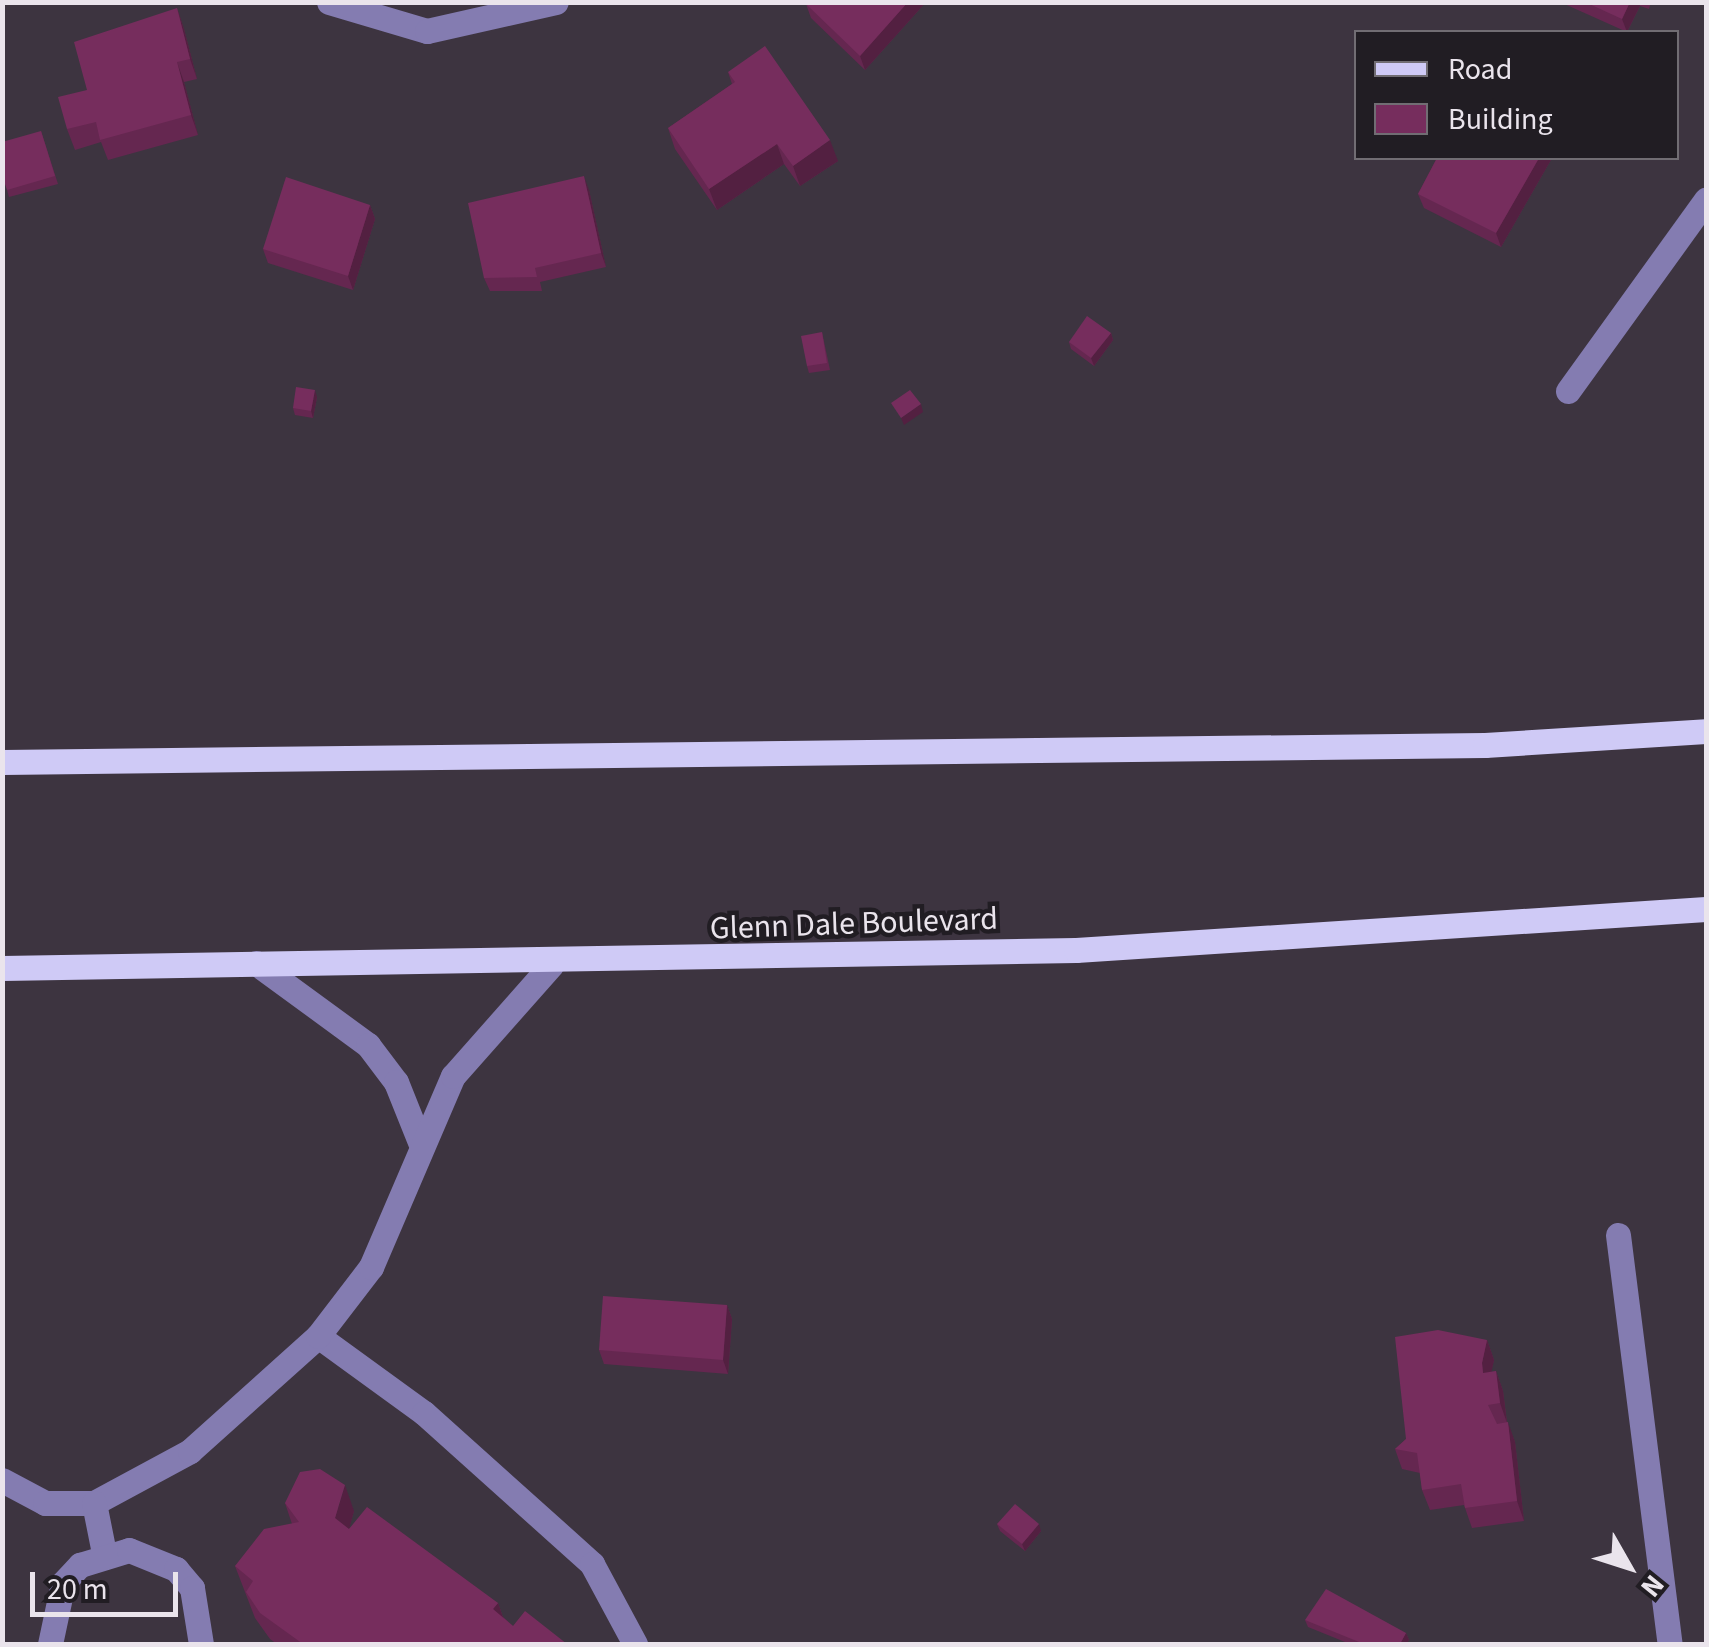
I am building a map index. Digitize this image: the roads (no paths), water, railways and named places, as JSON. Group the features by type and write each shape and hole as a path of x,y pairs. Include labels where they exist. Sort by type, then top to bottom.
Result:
{"main road":[{"path":"2,762 1484,745 1706,732"},
{"name":"Glenn Dale Boulevard","path":"2,968 256,963 552,964 1076,950 1706,909"}],"street":[{"path":"329,2 426,31 556,2"},
{"path":"1568,391 1706,200"},
{"path":"256,963 368,1046 396,1082 420,1142"},
{"path":"2,1480 45,1504 94,1503 190,1451 318,1336 371,1268 420,1142 453,1076 552,964"},
{"path":"1618,1235 1670,1644"},
{"path":"318,1336 424,1413 592,1564 636,1644"},
{"path":"94,1503 104,1554"},
{"path":"50,1644 62,1582 104,1554 129,1550 176,1569 201,1612 200,1644"}]}
